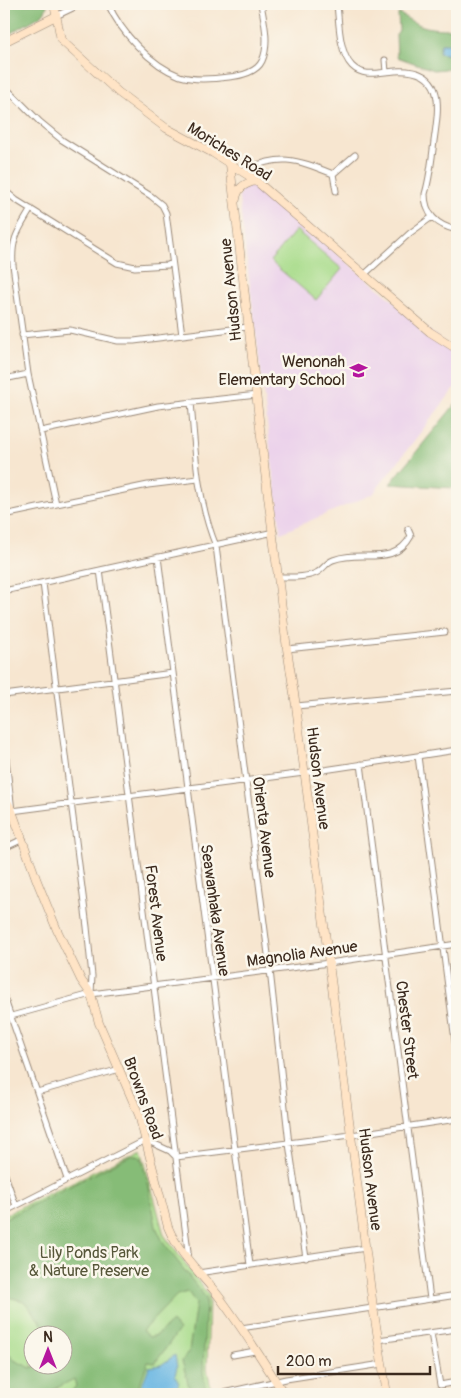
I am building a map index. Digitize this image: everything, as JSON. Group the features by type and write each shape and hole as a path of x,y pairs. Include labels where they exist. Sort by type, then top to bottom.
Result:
{"street":[{"name":"Moriches Road","path":"54,4 61,40 118,92 166,128 256,181 430,332 457,349"},
{"path":"4,42 81,4"},
{"path":"108,4 112,13 130,38 149,57 180,76 196,79 217,79 252,71 262,63 265,52 265,38 261,4"},
{"path":"337,4 343,52 348,62 362,73 408,71 420,74 430,82 436,91 439,112 425,198 432,217 442,225 457,230"},
{"path":"385,60 386,72"},
{"path":"4,86 40,122 62,140 151,196 162,205 166,214 182,335"},
{"path":"333,174 355,156"},
{"path":"240,171 270,160 286,159 297,160 333,174"},
{"name":"Hudson Avenue","path":"230,164 287,649 386,1394"},
{"path":"333,174 336,192"},
{"path":"235,208 237,192 246,183 256,181"},
{"path":"4,190 117,263 135,267 168,265 172,263"},
{"path":"31,209 14,237 13,265 28,374 56,504"},
{"path":"365,274 410,233 432,217"},
{"path":"22,335 70,330 118,340 134,341 248,327"},
{"path":"4,379 28,374"},
{"path":"41,431 158,406 257,395"},
{"name":"Orienta Avenue","path":"191,402 198,479 205,517 216,546 270,970 289,1144 306,1258"},
{"path":"4,515 148,485 198,479"},
{"path":"280,577 308,576 318,572 334,560 394,553 407,543 411,536 408,530"},
{"path":"4,591 274,532"},
{"name":"Seawanhaka Avenue","path":"158,557 250,1265"},
{"name":"Forest Avenue","path":"100,570 187,1243 188,1252 186,1259"},
{"path":"43,583 92,976 91,994"},
{"path":"287,649 445,632"},
{"path":"4,695 173,673"},
{"path":"296,706 457,691"},
{"path":"4,742 12,811 246,779 304,773 457,750"},
{"path":"418,756 457,1056"},
{"name":"Chester Street","path":"361,764 430,1299"},
{"name":"Browns Road","path":"4,796 12,811 57,930 81,980 91,994 99,1023 140,1115 168,1227 174,1242 218,1296 284,1394"},
{"path":"4,848 23,839"},
{"name":"Magnolia Avenue","path":"4,1018 91,994 457,944"},
{"path":"4,997 67,1179"},
{"path":"37,1092 120,1069"},
{"path":"4,1212 146,1140 170,1151 176,1157 351,1136 457,1119"},
{"path":"4,1172 16,1206"},
{"path":"198,1273 366,1248"},
{"path":"241,1328 457,1295"},
{"path":"378,1340 457,1329"},
{"path":"431,1332 440,1385 451,1383"},
{"path":"233,1355 255,1351"},
{"path":"223,1393 294,1378 382,1364"}],"shaded area":[{"name":"Wenonah Elementary School","path":"249,184 257,187 457,354 457,385 373,494 281,533 239,198 241,188"}],"green space":[{"path":"4,4 47,4 42,15 4,37"},
{"path":"398,14 427,27 457,29 457,44 441,44 439,53 457,56 457,68 434,70 397,57 396,35 399,30"},
{"path":"296,230 342,269 316,300 270,261"},
{"path":"457,402 457,578 454,488 390,484"},
{"name":"Lily Ponds Park & Nature Preserve","path":"141,1149 164,1235 209,1296 207,1369 212,1394 4,1394 4,1215"},
{"name":"Lily Ponds Park & Nature Preserve","path":"132,1155 141,1157 149,1187 156,1227 164,1244 206,1298 203,1372 207,1394 191,1394 182,1361 189,1351 196,1303 188,1292 177,1295 142,1331 149,1337 157,1335 172,1322 179,1330 155,1363 148,1362 139,1386 147,1394 69,1394 76,1386 74,1379 45,1394 4,1394 4,1347 14,1360 22,1364 22,1376 72,1376 72,1326 43,1326 24,1301 4,1296 4,1219"}],"water":[{"path":"441,44 457,44 457,56 439,53"},
{"path":"175,1355 177,1367 175,1375 179,1383 176,1389 166,1385 148,1392 141,1387 149,1367 161,1365"}],"place":[{"name":"Wenonah Elementary School","path":"359,370"}]}
